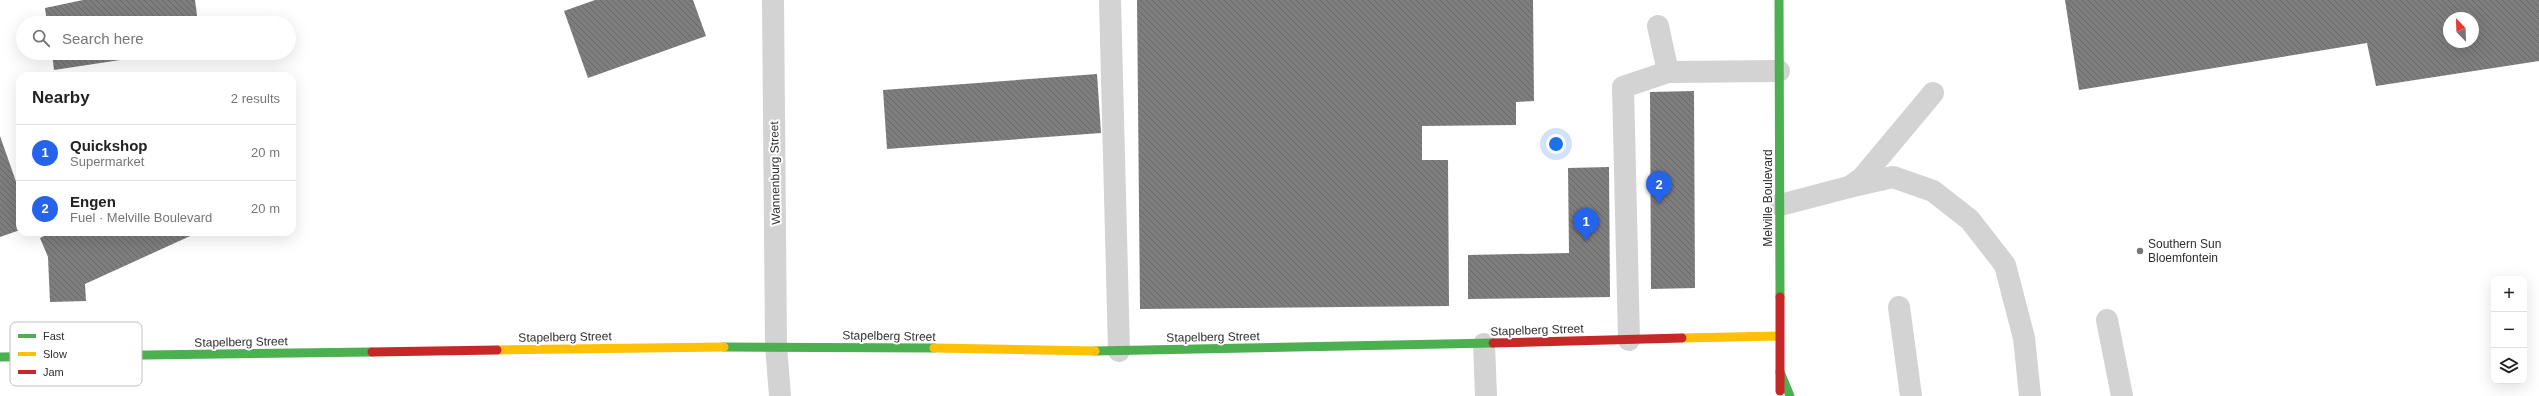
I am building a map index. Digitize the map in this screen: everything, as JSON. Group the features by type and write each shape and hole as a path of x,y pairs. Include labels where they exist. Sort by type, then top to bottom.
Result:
{"main road":[{"name":"Melville Boulevard","path":"1779,0 1780,396"},
{"name":"Stapelberg Street","path":"142,356 776,346 1119,351 1484,344 1779,336"},
{"name":"Stapelberg Street","path":"0,358 10,358"},
{"path":"1780,372 1790,396"}],"street":[{"name":"Wannenburg Street","path":"773,0 776,346 780,396"},
{"path":"1110,0 1119,351"},
{"path":"1658,26 1668,72"},
{"path":"1629,340 1623,87 1668,72 1779,71"},
{"path":"1849,187 1862,178 1873,167 1933,93"},
{"path":"1780,205 1893,177 1933,191 1970,220 2005,265 2024,338 2030,396"},
{"path":"1899,307 1911,396"},
{"path":"2107,320 2122,396"},
{"path":"1484,344 1486,396"}],"building":[{"path":"83,0 195,0 197,16 46,16 45,8"},
{"path":"595,0 693,0 706,36 588,78 564,11"},
{"path":"1137,0 1533,0 1534,101 1516,102 1516,125 1422,126 1422,160 1448,160 1449,306 1140,309"},
{"path":"2065,0 2539,0 2539,61 2376,86 2367,43 2079,90"},
{"path":"53,60 120,60 54,70"},
{"path":"1097,74 1101,133 887,149 883,90"},
{"path":"1694,91 1695,288 1651,289 1650,92"},
{"path":"0,136 16,182 16,231 0,237"},
{"path":"1609,167 1610,297 1468,299 1468,255 1569,253 1568,168"},
{"path":"44,236 190,236 85,284 86,301 50,302 48,257 40,238"}],"traffic: fast":[{"path":"1779,0 1780,297"},
{"path":"1095,351 1493,343"},
{"path":"724,347 934,348"},
{"path":"142,355 372,352"},
{"path":"0,357 10,357"},
{"path":"1780,372 1790,396"}],"traffic: slow":[{"path":"1682,338 1779,336"},
{"path":"497,350 724,347"},
{"path":"934,348 1095,351"}],"traffic: jam":[{"path":"1780,297 1780,391"},
{"path":"1493,343 1682,338"},
{"path":"372,352 497,350"}],"place":[{"name":"Engen","path":"1659,204"},
{"name":"Quickshop","path":"1586,241"},
{"name":"Southern Sun Bloemfontein","path":"2140,251"}]}
